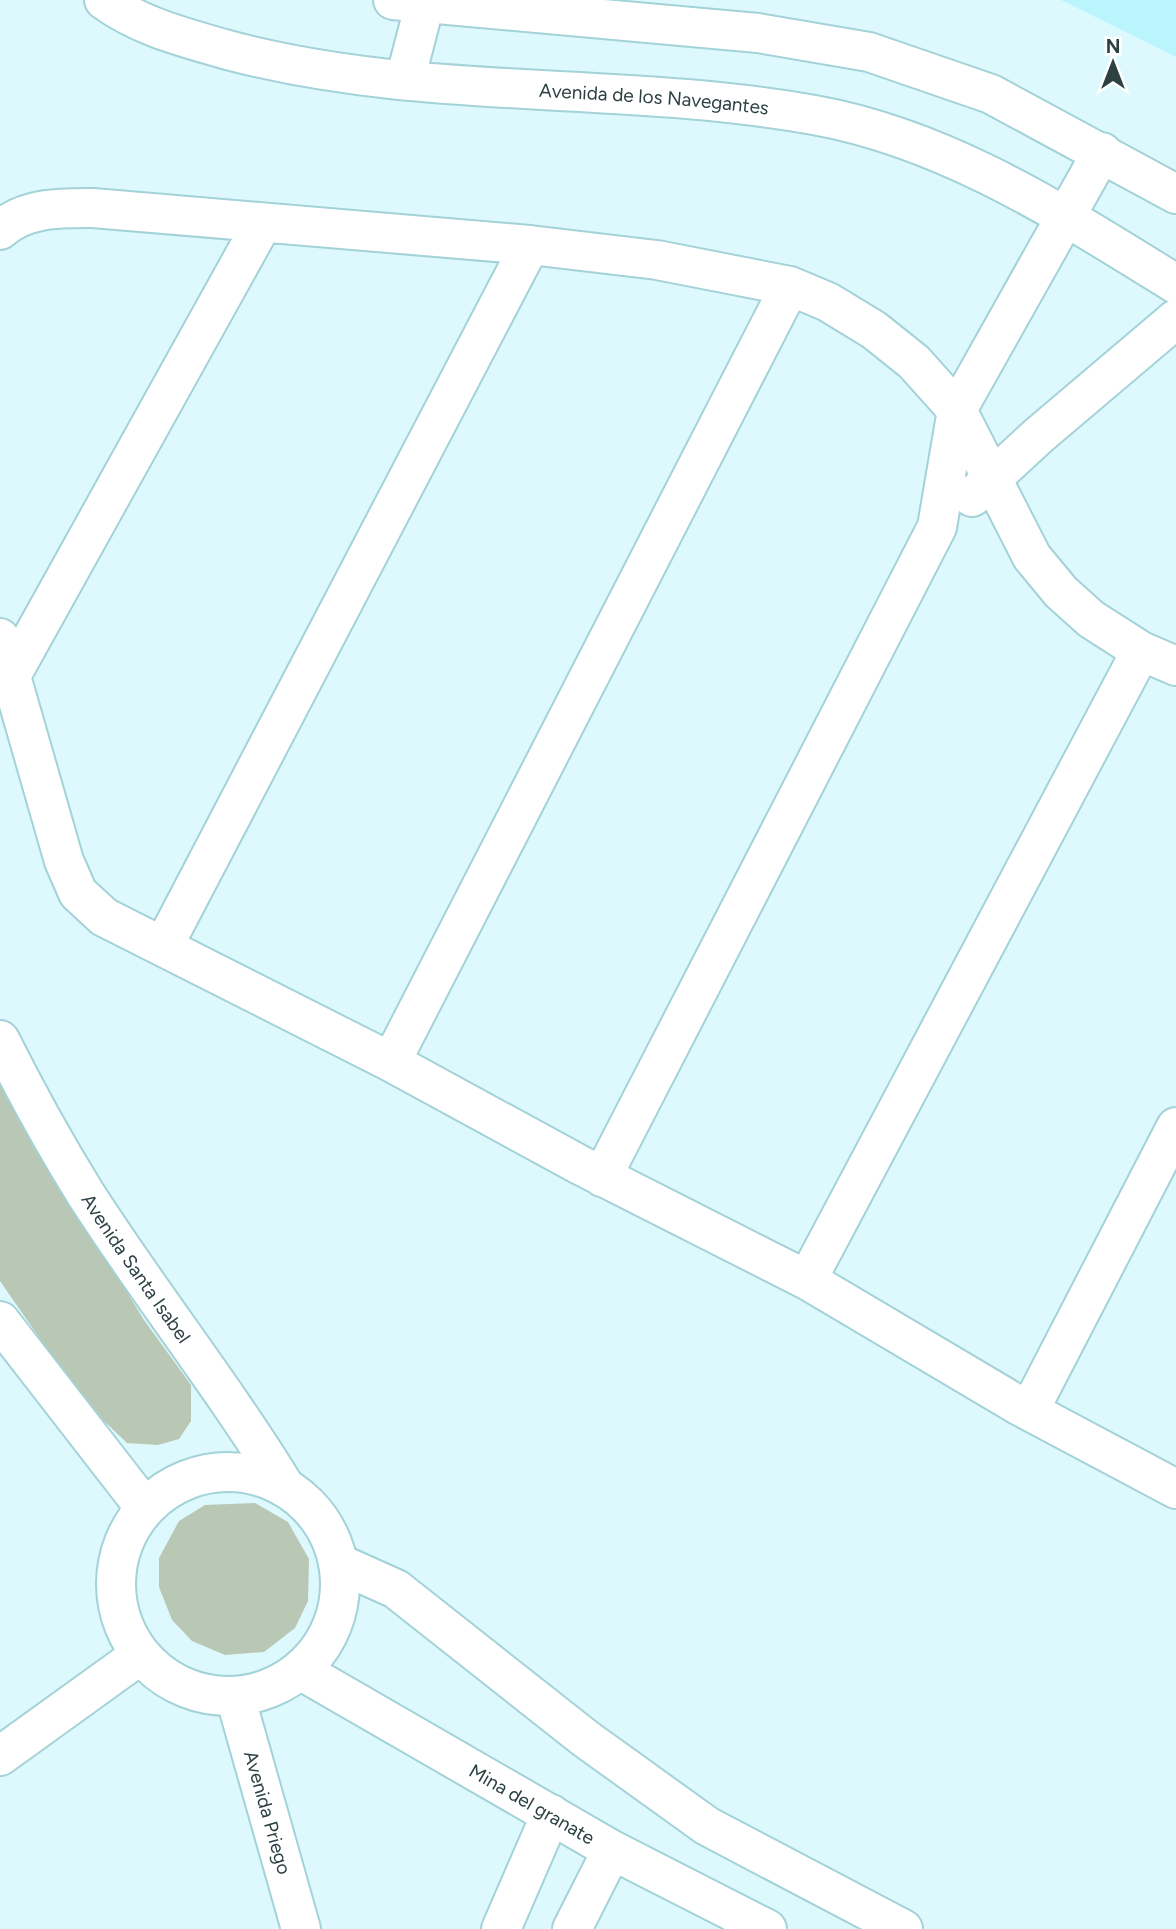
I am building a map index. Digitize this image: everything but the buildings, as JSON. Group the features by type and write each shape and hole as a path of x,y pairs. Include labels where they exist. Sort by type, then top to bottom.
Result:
{"street":[{"name":"Avenida de los Navegantes","path":"104,0 123,14 186,38 262,59 405,80 497,90 733,103 817,115 902,139 984,171 1066,216 1176,284"},
{"path":"405,80 409,1 758,33 869,52 991,94 1176,194"},
{"path":"602,1177 937,527 957,410 1101,152"},
{"path":"0,230 8,223 31,213 54,208 93,208 530,245 657,260 790,286 828,302 874,330 914,362 957,410 1032,557 1061,592 1091,619 1140,651 1176,666"},
{"path":"12,674 262,224"},
{"path":"163,947 530,245"},
{"path":"391,1062 790,286"},
{"path":"937,527 1038,436 1176,319"},
{"path":"0,638 64,861 78,893 104,917 391,1062 602,1177 807,1280 1029,1411 1176,1489"},
{"path":"807,1280 1140,651"},
{"name":"Avenida Santa Isabel","path":"0,1040 33,1104 86,1194 246,1424 285,1487"},
{"path":"1029,1411 1176,1127"},
{"path":"0,1321 145,1508"},
{"path":"215,1472 239,1472 285,1487 320,1520 338,1563 340,1587 333,1621 317,1653 300,1670 270,1687 235,1696 208,1695 183,1687 159,1673 140,1655 126,1633 117,1607 115,1581 119,1555 129,1530 145,1508 177,1485 215,1472"},
{"path":"338,1563 396,1589 586,1739 707,1826 903,1929"},
{"path":"0,1756 140,1655"},
{"name":"Mina del granate","path":"300,1670 612,1850 767,1929"},
{"name":"Avenida Priego","path":"235,1696 300,1929"},
{"path":"501,1929 551,1814"},
{"path":"572,1929 612,1850"}],"shaded area":[{"path":"1061,0 1176,0 1176,57"}],"green space":[{"path":"0,1078 34,1148 75,1207 144,1320 191,1385 191,1421 179,1439 158,1445 127,1443 104,1421 54,1359 0,1281"},
{"path":"255,1503 288,1522 309,1559 308,1601 295,1628 264,1652 225,1655 192,1641 172,1620 159,1587 159,1558 179,1521 205,1505"}]}
